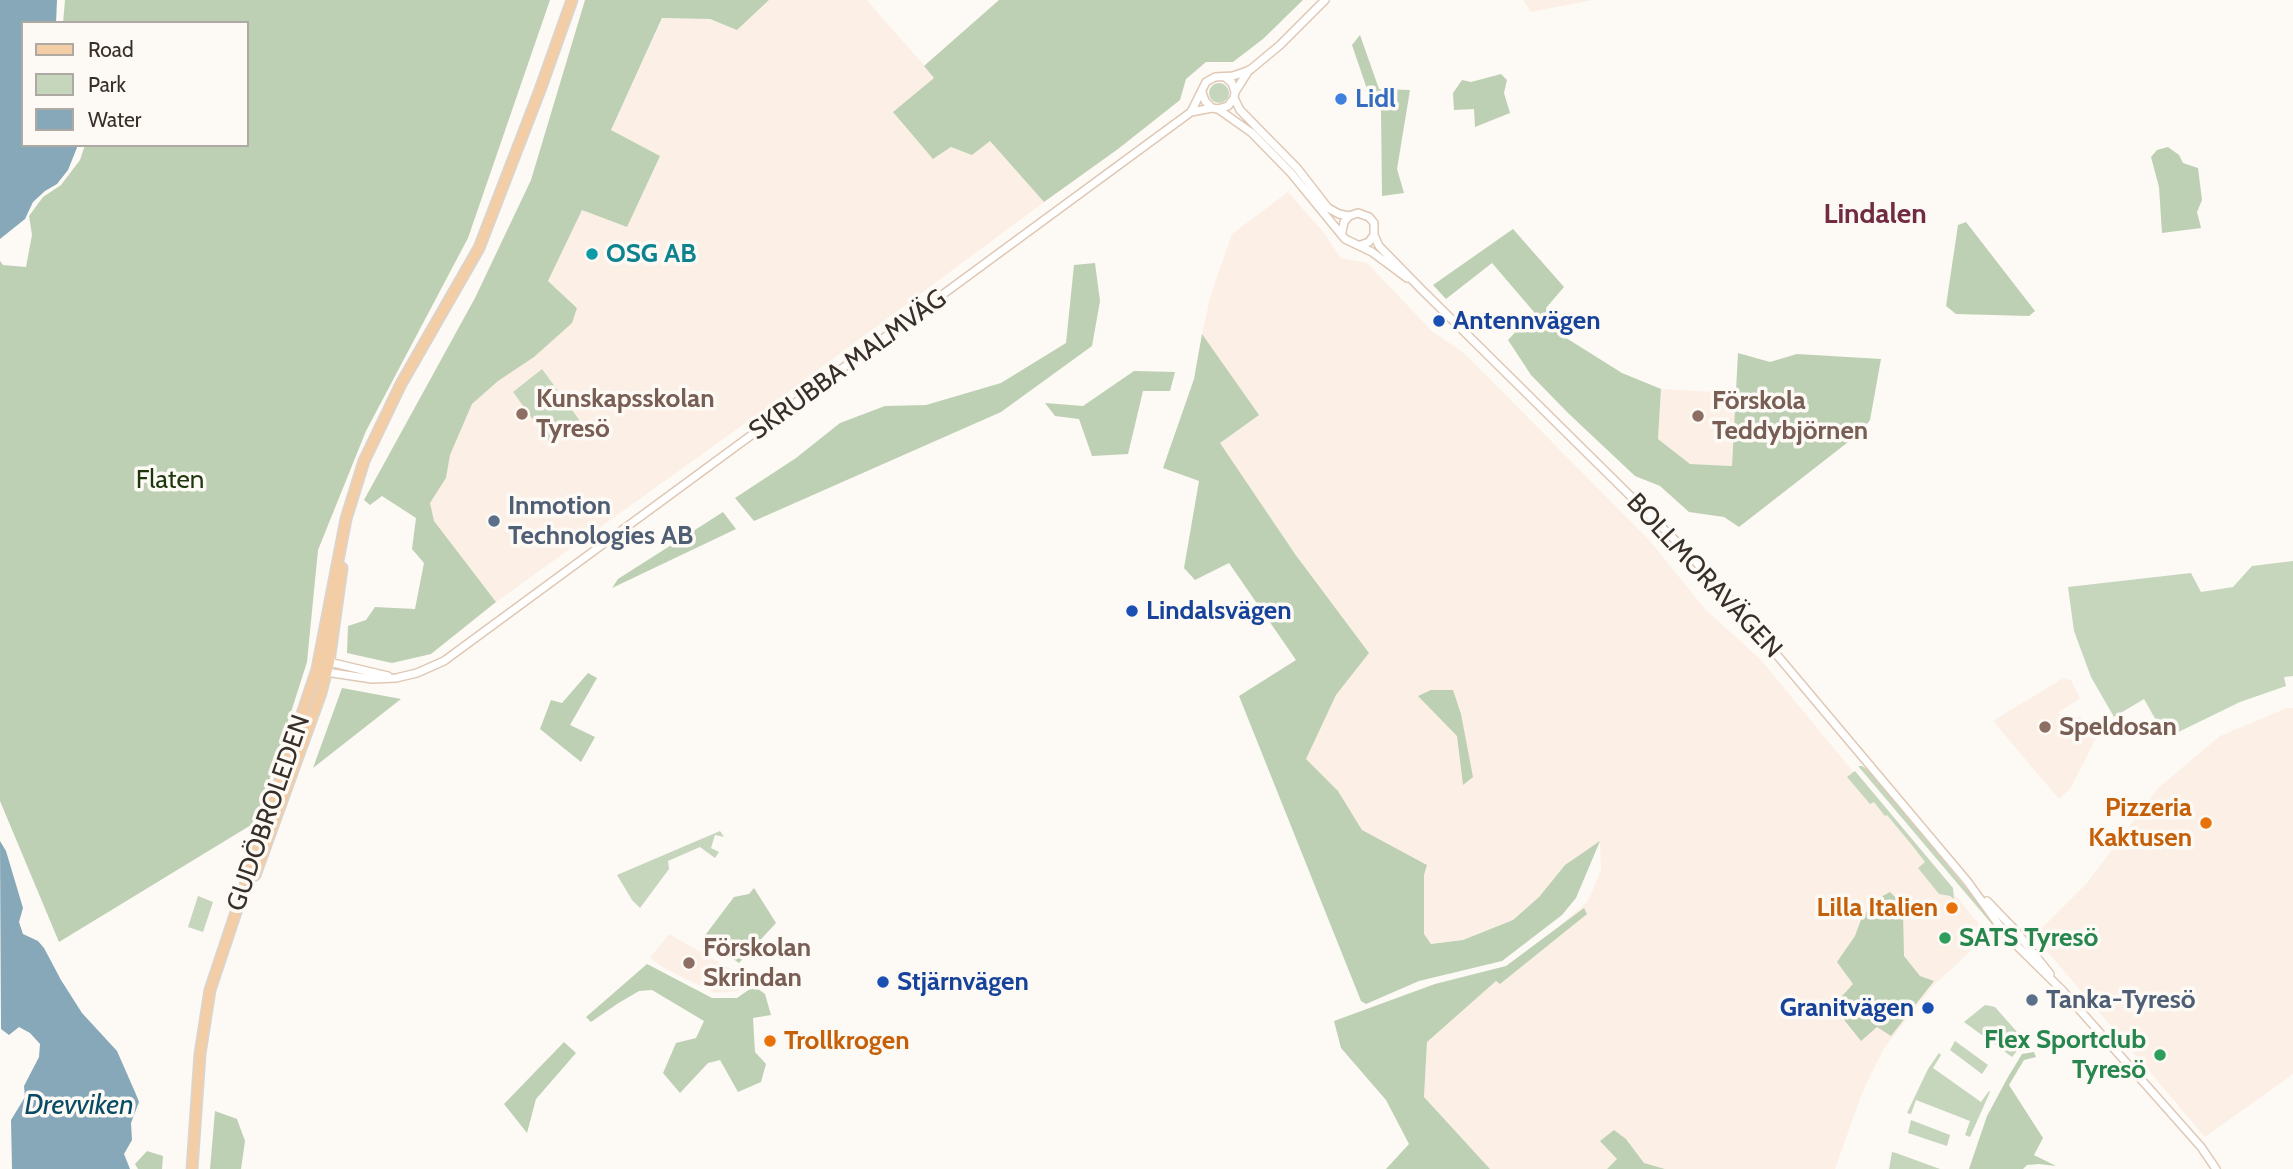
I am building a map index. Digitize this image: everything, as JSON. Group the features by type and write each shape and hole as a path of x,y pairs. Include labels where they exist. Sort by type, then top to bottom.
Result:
{"main road":[{"name":"GUDÖBROLEDEN","path":"540,90 565,0"},
{"name":"GUDÖBROLEDEN","path":"198,1169 206,1054 216,992 235,930 321,693 323,665 364,461 401,384 479,248 572,0"},
{"name":"GUDÖBROLEDEN","path":"192,1169 200,1054 211,990 323,665"}],"street":[{"path":"1215,108 1228,106 1250,70 1280,45 1325,0"},
{"path":"1225,78 1232,83 1240,110 1297,168 1328,208 1339,214 1349,216 1358,213 1369,217 1374,223 1374,235 1369,242 1361,245 1345,239 1342,232 1252,132 1205,101 1202,92 1206,82 1214,77 1225,78 1250,70"},
{"name":"SKRUBBA MALMVÄG","path":"323,665 372,679 396,678 417,673 444,661 1191,112 1202,92"},
{"name":"SKRUBBA MALMVÄG","path":"1191,112 1215,108"},
{"path":"1342,232 1344,222 1349,216"},
{"name":"BOLLMORAVÄGEN","path":"1374,235 1379,246 1682,547 1728,598 1967,881 2007,936 2062,990 2202,1147 2216,1169"},
{"name":"BOLLMORAVÄGEN","path":"1361,245 1422,289"}],"shaded area":[{"path":"769,0 867,0 934,77 934,159 951,147 990,141 1044,202 775,402 496,602 433,521 430,503 446,478 450,455 472,404 577,307 548,281 582,209 627,227 611,130 663,18 710,19 737,30"},
{"path":"1523,0 1593,0 1531,12"},
{"path":"1288,192 1324,233 1341,258 1367,263 1432,331 1465,354 1650,541 1705,609 1761,660 1988,935 1933,986 1884,1048 1862,1093 1835,1169 1665,1169 1644,1163 1626,1139 1617,1160 1607,1169 1490,1169 1424,1097 1427,1041 1588,901 1601,870 1600,842 1565,865 1539,897 1513,920 1463,940 1431,944 1424,935 1424,875 1427,865 1362,830 1338,791 1305,759 1336,695 1369,653 1295,554 1219,442 1202,334 1211,294 1232,234"},
{"name":"Förskola Teddybjörnen","path":"1661,389 1737,393 1732,466 1690,464 1658,439"},
{"path":"2063,678 2071,680 2080,699 2058,712 2066,723 2080,716 2091,731 2098,726 2104,733 2095,740 2070,789 2059,799 1993,721"},
{"path":"2287,708 2293,708 2293,1074 2205,1137 2042,945 2042,928 2087,883 2158,788 2220,736"},
{"name":"Förskolan Skrindan","path":"669,934 747,978 739,991 715,993 664,968 650,958"}],"green space":[{"name":"Flaten","path":"65,0 550,0 468,238 366,431 318,550 307,662 256,822 59,942 0,801 0,261 3,265 26,267 32,235 29,216 43,197 61,185 80,160 84,147 248,147 248,21 63,21"},
{"path":"585,0 769,0 737,30 710,19 662,18 611,130 660,156 627,227 582,210 548,281 577,308 572,323 534,357 498,381 472,404 450,455 446,478 430,503 434,521 496,602 431,654 392,663 347,653 348,626 366,620 375,607 415,609 424,563 412,549 416,518 382,496 370,505 364,500 475,298 531,180"},
{"path":"999,0 1303,0 1263,39 1233,62 1206,62 1186,79 1180,100 1044,202 990,141 972,155 951,147 933,159 893,112 934,78 924,66"},
{"path":"1360,35 1379,89 1410,90 1397,169 1404,193 1382,196 1381,111 1369,95 1352,45"},
{"path":"1501,74 1507,80 1504,93 1510,113 1475,127 1474,109 1454,110 1453,93 1462,80 1471,82"},
{"path":"1215,83 1223,83 1229,93 1223,103 1215,103 1209,97 1209,89"},
{"path":"2168,147 2179,155 2183,163 2198,168 2202,200 2197,212 2201,228 2162,233 2159,187 2151,157 2157,150"},
{"path":"1966,222 2035,311 2029,316 1956,314 1946,306 1958,225"},
{"path":"1513,229 1564,287 1546,308 1563,336 1622,373 1661,389 1658,439 1690,464 1732,466 1738,353 1770,362 1797,354 1881,359 1870,420 1861,432 1739,527 1724,517 1689,512 1660,486 1635,476 1531,375 1508,340 1534,312 1492,263 1446,299 1433,285"},
{"path":"1095,263 1100,301 1092,346 1001,412 754,521 735,498 796,458 840,423 885,406 926,405 1001,383 1066,343 1074,265"},
{"path":"1202,334 1259,415 1220,443 1295,554 1369,653 1336,695 1306,759 1338,791 1362,830 1427,865 1424,875 1424,934 1431,944 1463,940 1513,920 1539,897 1565,865 1600,841 1576,898 1562,915 1502,961 1419,981 1366,1004 1361,1001 1239,696 1296,660 1229,563 1195,580 1184,568 1199,481 1163,468 1194,379"},
{"path":"542,369 580,421 550,443 513,392"},
{"path":"1134,371 1175,372 1170,391 1143,391 1128,454 1092,456 1079,419 1055,416 1045,403 1083,406"},
{"path":"723,512 736,529 612,588 618,579"},
{"path":"2293,561 2293,676 2284,677 2286,686 2240,702 2166,738 2144,699 2114,717 2091,677 2074,631 2068,587 2191,573 2201,592 2233,587 2252,566"},
{"path":"588,673 597,678 570,725 595,737 581,762 540,729 551,700 562,703"},
{"path":"342,688 401,699 313,768"},
{"path":"1431,690 1453,690 1461,714 1473,777 1463,785 1457,736 1418,696"},
{"path":"1858,766 1871,772 1998,927 1996,929"},
{"path":"1855,771 1953,888 1954,899 1939,894 1918,868 1925,862 1911,844 1887,815 1885,816 1874,802 1870,804 1847,777"},
{"path":"720,831 724,837 715,835 711,848 719,852 715,858 700,847 668,861 669,869 640,908 617,875"},
{"path":"754,888 776,923 739,963 703,938 734,897 749,894"},
{"path":"1890,892 1901,903 1903,912 1904,956 1920,976 1934,981 1891,1036 1877,1027 1861,1041 1833,1006 1853,984 1837,962 1855,936 1862,917 1877,899"},
{"path":"198,896 213,902 203,932 188,927"},
{"path":"1584,908 1587,914 1500,984 1496,981 1427,1042 1424,1097 1490,1169 1386,1169 1409,1144 1386,1100 1341,1048 1334,1021 1435,984 1506,966"},
{"path":"647,964 712,998 737,998 754,986 765,994 771,1015 753,1018 755,1052 766,1064 761,1082 738,1092 720,1060 708,1063 680,1093 663,1073 676,1043 696,1038 704,1021 652,990 639,991 591,1022 586,1017"},
{"path":"1985,1005 1995,1007 2025,1041 2012,1057 1964,1022"},
{"path":"1955,1041 1988,1065 1982,1074 1950,1050"},
{"path":"564,1042 576,1053 536,1099 527,1133 504,1104"},
{"path":"2034,1052 2036,1057 2024,1060 2009,1085 2043,1138 2034,1155 2056,1166 2039,1164 2027,1165 2023,1169 1969,1169 1987,1116 2008,1077 2022,1054"},
{"path":"1939,1053 1941,1055 1933,1068 1981,1102 1990,1092 1970,1137 1965,1135 1970,1121 1916,1100 1911,1114 1907,1113 1928,1069"},
{"path":"215,1111 237,1119 245,1141 241,1169 210,1169"},
{"path":"1911,1120 1950,1135 1947,1146 1908,1133"},
{"path":"1614,1130 1626,1139 1644,1163 1665,1169 1607,1169 1617,1159 1600,1141"},
{"path":"147,1151 163,1156 162,1169 138,1169 135,1164"},
{"path":"1892,1152 1896,1153 1940,1169 1889,1169"}],"water":[{"path":"0,0 57,0 56,21 21,21 21,147 77,147 68,170 57,184 33,202 25,219 0,239"},
{"name":"Drevviken","path":"0,841 6,851 23,908 19,922 23,934 38,941 44,948 82,1013 117,1051 139,1102 131,1123 132,1140 124,1154 130,1169 12,1169 11,1120 25,1097 24,1086 39,1057 40,1044 30,1033 19,1027 9,1035 1,1029"}],"place":[{"name":"Lidl","path":"1341,99"},
{"name":"OSG AB","path":"592,254"},
{"name":"Antennvägen","path":"1439,321"},
{"name":"Kunskapsskolan Tyresö","path":"522,414"},
{"name":"Förskola Teddybjörnen","path":"1698,416"},
{"name":"Inmotion Technologies AB","path":"494,521"},
{"name":"Lindalsvägen","path":"1132,611"},
{"name":"Speldosan","path":"2045,727"},
{"name":"Pizzeria Kaktusen","path":"2206,823"},
{"name":"Lilla Italien","path":"1952,908"},
{"name":"SATS Tyresö","path":"1945,938"},
{"name":"Förskolan Skrindan","path":"689,963"},
{"name":"Stjärnvägen","path":"883,982"},
{"name":"Tanka-Tyresö","path":"2032,1000"},
{"name":"Granitvägen","path":"1928,1008"},
{"name":"Trollkrogen","path":"770,1041"},
{"name":"Flex Sportclub Tyresö","path":"2160,1055"}],"district":[{"name":"Lindalen","path":"1875,215"}]}
